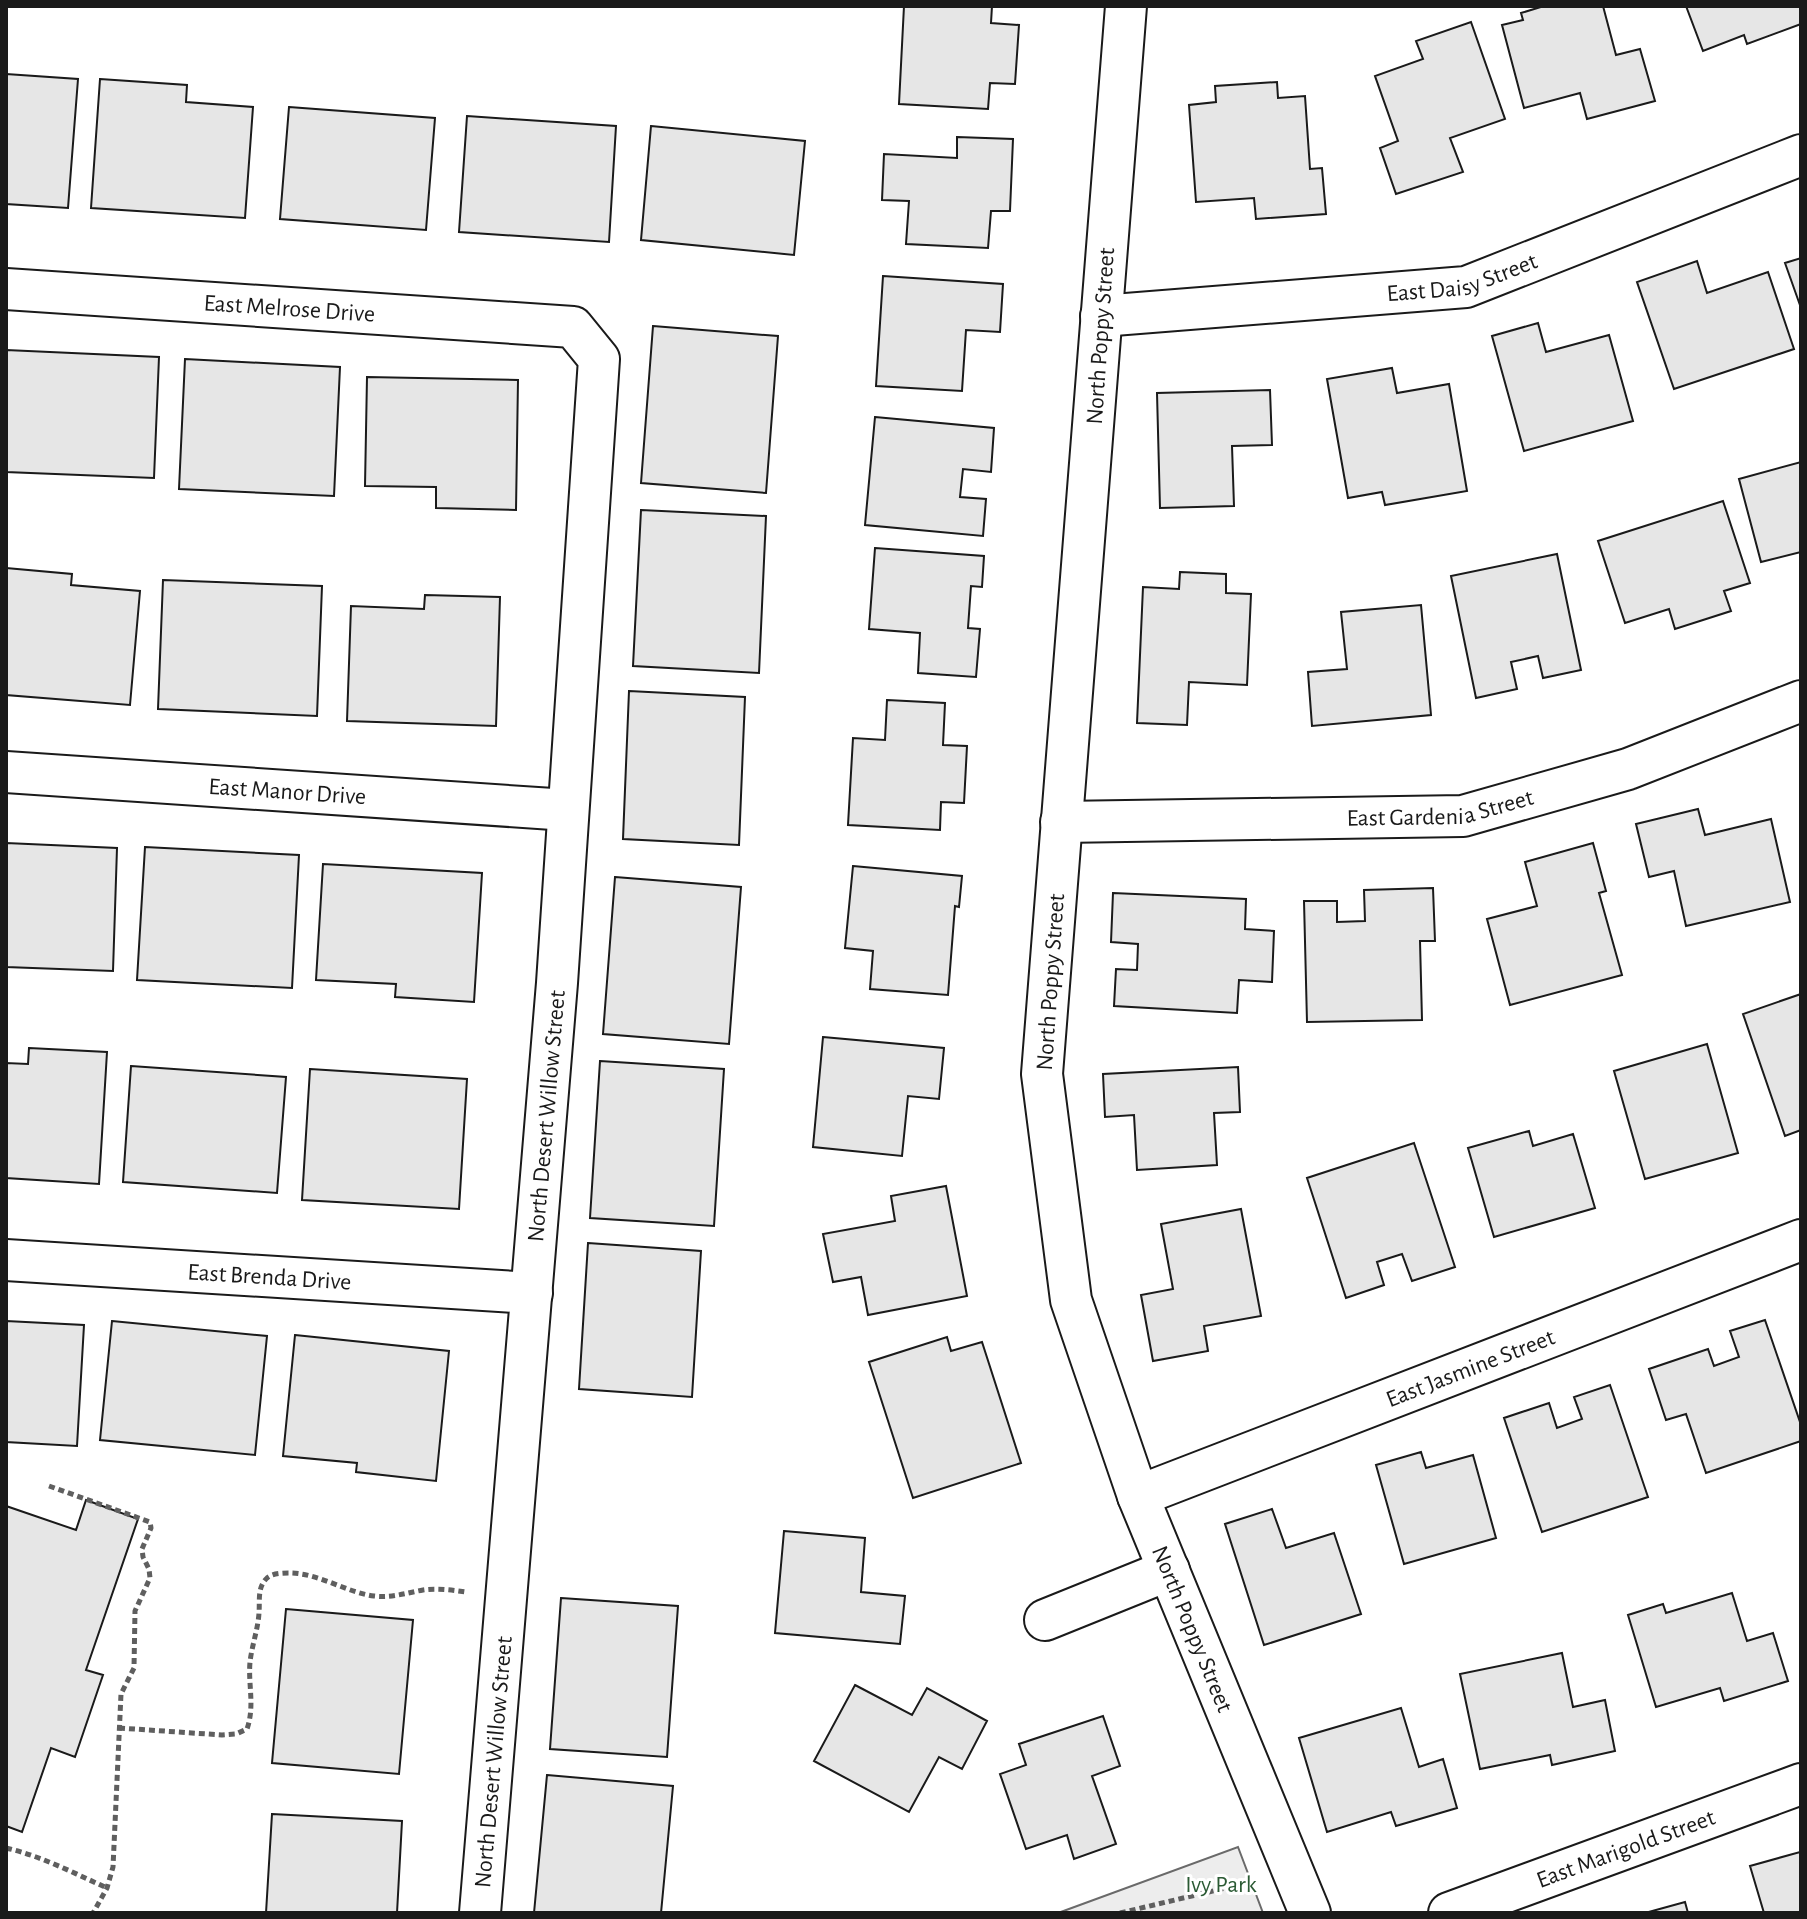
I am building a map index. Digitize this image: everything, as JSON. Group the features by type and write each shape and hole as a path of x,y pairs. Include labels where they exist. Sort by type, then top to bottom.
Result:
{"street":[{"name":"North Poppy Street","path":"1126,6 1042,1074 1071,1300 1138,1496 1310,1913"},
{"name":"East Daisy Street","path":"1101,316 1466,287 1801,155"},
{"name":"East Melrose Drive","path":"6,289 573,327"},
{"name":"North Desert Willow Street","path":"480,1913 557,983 599,359 573,327"},
{"name":"East Gardenia Street","path":"1061,822 1463,816 1628,769 1801,701"},
{"name":"East Manor Drive","path":"6,772 568,810"},
{"name":"East Jasmine Street","path":"1138,1496 1801,1240"},
{"name":"East Brenda Drive","path":"6,1260 532,1293"},
{"path":"1045,1620 1169,1570"},
{"name":"East Marigold Street","path":"1449,1913 1801,1784"}],"path":[{"path":"49,1486 150,1522 151,1528 142,1549 150,1578 135,1611 134,1668 121,1694 113,1867 107,1888 93,1913"},
{"path":"119,1728 222,1735 247,1729 251,1718 250,1663 259,1615 259,1594 267,1578 277,1574 317,1576 382,1597 425,1590 448,1590 507,1597"},
{"path":"6,1848 107,1888"},
{"path":"1120,1913 1243,1884"}],"shaded area":[{"name":"Ivy Park","path":"1238,1847 1263,1913 1058,1913"}],"building":[{"path":"904,6 992,6 991,23 1019,25 1015,84 990,83 988,109 899,104"},
{"path":"1544,6 1603,6 1616,55 1640,49 1655,101 1587,119 1580,93 1524,108 1502,25 1523,20 1521,13"},
{"path":"1686,6 1801,6 1801,24 1747,44 1744,35 1703,51"},
{"path":"1471,22 1505,119 1450,138 1463,172 1396,194 1380,148 1398,141 1375,76 1423,59 1416,41"},
{"path":"6,74 78,79 68,208 6,204"},
{"path":"100,79 187,85 186,102 253,107 245,218 91,208"},
{"path":"1277,82 1278,98 1305,96 1310,169 1322,168 1326,214 1256,219 1254,198 1196,202 1189,105 1216,102 1215,86"},
{"path":"289,107 435,118 426,230 280,219"},
{"path":"467,116 616,126 609,242 459,232"},
{"path":"651,126 805,141 794,255 641,240"},
{"path":"957,137 1013,139 1010,211 991,211 988,248 906,244 909,201 882,200 884,154 957,158"},
{"path":"1801,258 1801,308 1785,263"},
{"path":"1697,261 1707,293 1768,272 1794,349 1674,389 1637,282"},
{"path":"883,276 1003,284 1000,332 966,330 962,391 876,386"},
{"path":"1538,323 1546,352 1609,335 1633,421 1524,451 1492,336"},
{"path":"653,326 778,336 766,493 641,483"},
{"path":"6,350 159,357 154,478 6,472"},
{"path":"185,359 340,367 334,496 179,489"},
{"path":"1392,368 1397,393 1449,384 1467,491 1385,505 1382,492 1348,498 1327,379"},
{"path":"367,377 518,380 516,510 436,508 436,487 365,486"},
{"path":"1270,390 1272,445 1232,446 1234,506 1160,508 1157,393"},
{"path":"875,417 994,428 991,472 963,469 960,497 986,499 983,536 865,525"},
{"path":"1801,462 1801,552 1761,562 1739,479"},
{"path":"1723,501 1750,583 1724,591 1731,611 1675,629 1669,609 1625,623 1598,541"},
{"path":"641,510 766,516 759,673 633,666"},
{"path":"875,548 984,556 982,587 971,586 968,628 980,629 976,677 918,673 920,633 869,629"},
{"path":"1557,554 1581,670 1543,678 1538,656 1511,662 1517,689 1476,698 1451,576"},
{"path":"6,568 72,574 71,585 140,591 130,705 6,695"},
{"path":"1180,572 1226,574 1226,593 1251,594 1247,685 1189,682 1187,725 1137,723 1143,587 1179,589"},
{"path":"163,580 322,586 317,716 158,709"},
{"path":"425,595 500,597 496,726 347,721 351,606 424,609"},
{"path":"1421,605 1431,715 1312,726 1308,672 1347,669 1341,612"},
{"path":"629,691 745,697 739,845 623,839"},
{"path":"887,700 945,703 943,745 967,746 964,803 941,802 940,830 848,825 853,738 885,740"},
{"path":"1698,809 1705,835 1771,819 1790,902 1686,926 1674,871 1649,877 1636,824"},
{"path":"6,843 117,848 113,971 6,967"},
{"path":"1593,843 1606,891 1599,893 1622,975 1510,1005 1487,919 1537,906 1525,862"},
{"path":"145,847 299,855 292,988 137,980"},
{"path":"323,864 482,873 474,1002 395,997 396,984 316,980"},
{"path":"853,866 962,876 959,907 955,906 948,995 870,989 873,951 845,948"},
{"path":"615,877 741,887 729,1044 603,1034"},
{"path":"1433,888 1435,941 1420,941 1422,1020 1307,1022 1304,901 1337,901 1337,922 1365,921 1364,890"},
{"path":"1113,893 1246,899 1245,929 1274,931 1272,982 1239,980 1237,1013 1114,1006 1116,969 1137,970 1138,944 1111,942"},
{"path":"1801,994 1801,1130 1785,1136 1743,1014"},
{"path":"823,1037 944,1048 939,1099 908,1096 902,1156 813,1147"},
{"path":"1707,1044 1738,1153 1645,1179 1614,1071"},
{"path":"29,1048 107,1052 99,1184 6,1178 6,1063 28,1064"},
{"path":"600,1061 724,1069 714,1226 590,1218"},
{"path":"131,1066 286,1077 277,1193 123,1182"},
{"path":"1238,1067 1240,1112 1214,1113 1217,1165 1137,1170 1134,1115 1105,1117 1103,1074"},
{"path":"310,1069 467,1079 459,1209 302,1200"},
{"path":"1529,1131 1533,1146 1573,1134 1595,1208 1494,1237 1468,1148"},
{"path":"1414,1143 1455,1267 1412,1281 1402,1254 1377,1262 1384,1285 1346,1298 1307,1178"},
{"path":"946,1186 967,1296 868,1315 861,1277 833,1282 823,1234 895,1221 891,1196"},
{"path":"1241,1209 1261,1316 1204,1326 1208,1351 1153,1361 1141,1295 1173,1289 1161,1224"},
{"path":"588,1243 701,1251 692,1397 579,1389"},
{"path":"1765,1320 1801,1425 1801,1441 1706,1473 1686,1414 1666,1420 1649,1369 1708,1349 1714,1366 1739,1357 1730,1331"},
{"path":"6,1321 84,1325 77,1446 6,1442"},
{"path":"112,1321 267,1336 255,1455 100,1440"},
{"path":"295,1335 449,1351 436,1481 356,1472 357,1463 283,1456"},
{"path":"947,1337 951,1351 982,1342 1021,1463 913,1498 869,1362"},
{"path":"1610,1385 1648,1497 1542,1532 1504,1418 1549,1403 1557,1428 1582,1419 1574,1397"},
{"path":"1421,1452 1426,1468 1473,1455 1496,1538 1404,1564 1376,1465"},
{"path":"86,1500 138,1519 86,1670 103,1675 75,1757 51,1748 22,1832 6,1826 6,1506 76,1530"},
{"path":"1272,1509 1286,1548 1334,1533 1361,1614 1264,1645 1225,1524"},
{"path":"784,1531 865,1538 861,1592 905,1596 900,1644 775,1633"},
{"path":"1732,1593 1747,1641 1773,1633 1788,1681 1724,1701 1720,1688 1656,1707 1628,1615 1663,1604 1666,1613"},
{"path":"561,1598 678,1606 667,1757 550,1749"},
{"path":"286,1609 413,1620 399,1774 272,1763"},
{"path":"1562,1653 1573,1707 1605,1700 1615,1751 1552,1765 1550,1755 1480,1769 1460,1674"},
{"path":"855,1685 912,1715 927,1688 987,1721 962,1769 939,1757 909,1812 814,1761"},
{"path":"1401,1708 1419,1767 1443,1759 1457,1808 1396,1826 1391,1812 1327,1832 1299,1738"},
{"path":"1103,1716 1120,1766 1092,1776 1116,1844 1074,1859 1067,1835 1026,1849 1000,1774 1026,1765 1019,1744"},
{"path":"547,1775 673,1786 661,1913 534,1913"},
{"path":"272,1814 402,1821 397,1913 266,1913"},
{"path":"1800,1852 1801,1913 1764,1913 1750,1866"},
{"path":"1685,1902 1688,1913 1645,1913"}]}
